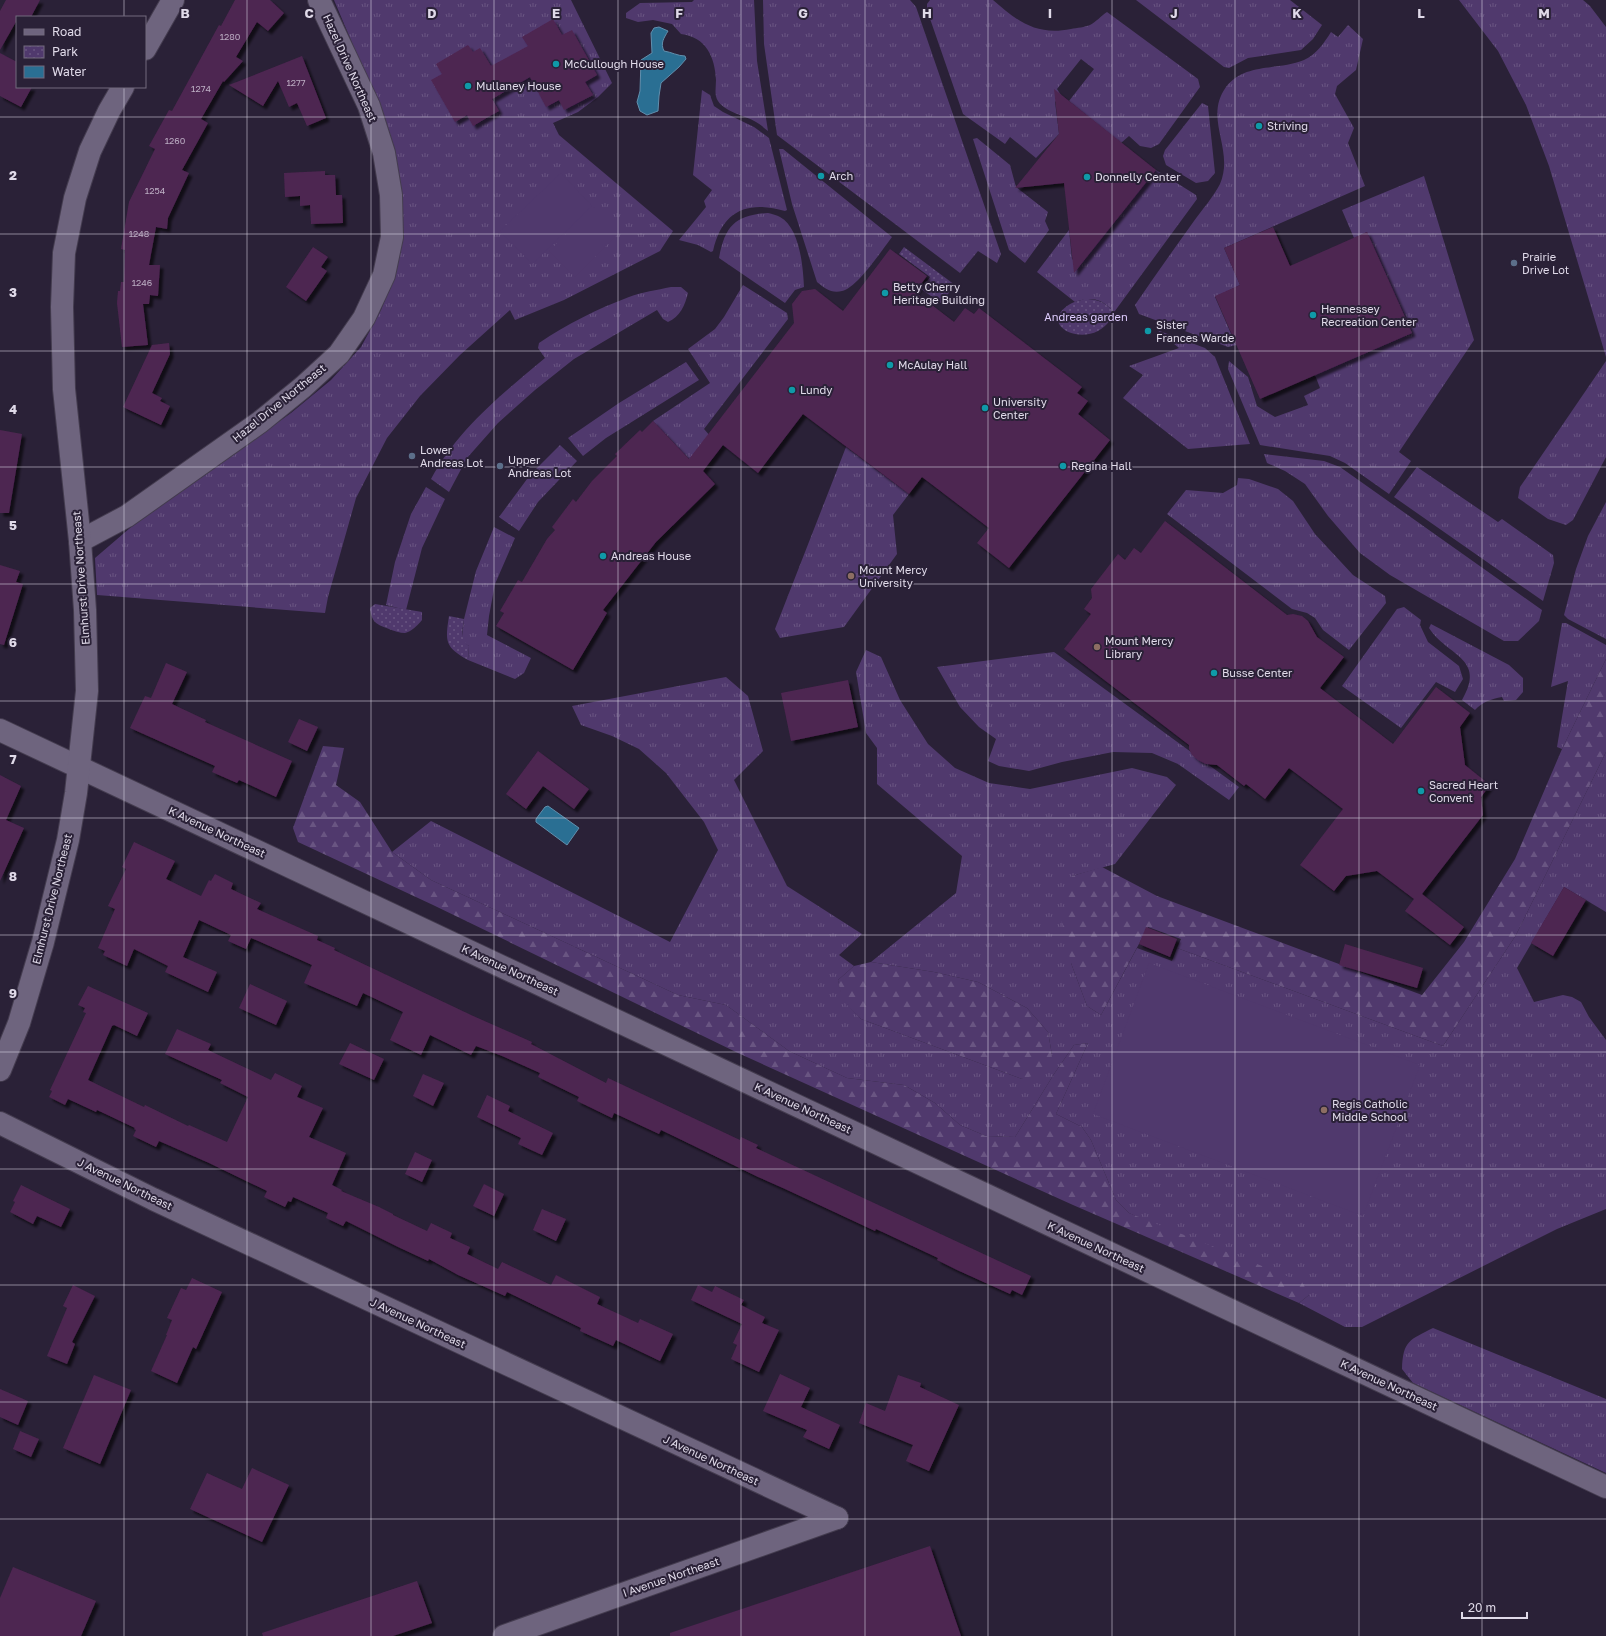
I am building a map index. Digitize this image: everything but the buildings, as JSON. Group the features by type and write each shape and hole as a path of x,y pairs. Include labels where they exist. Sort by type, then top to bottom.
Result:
{"street":[{"path":"146,47 173,0"},
{"name":"Hazel Drive Northeast","path":"80,541 127,516 260,422 303,387 338,354 364,318 384,275 392,237 390,195 384,153 369,106 319,0"},
{"name":"Elmhurst Drive Northeast","path":"0,1070 19,1023 43,942 68,840 79,767 87,691 85,610 80,541 64,389 62,307 64,253 75,198 90,151 109,111 122,88"},
{"name":"K Avenue Northeast","path":"0,730 1606,1487"},
{"name":"J Avenue Northeast","path":"0,1123 153,1199 837,1518"},
{"name":"I Avenue Northeast","path":"504,1636 837,1518"}],"green space":[{"path":"334,0 571,0 612,83 598,97 578,112 553,123 559,135 673,231 660,251 564,300 515,320 510,310 460,355 420,396 387,438 356,498 328,597 325,613 97,595 95,558 130,528 291,413 331,380 361,347 381,310 393,279 377,102"},
{"path":"694,0 754,0 757,61 768,131 752,120 721,105 716,94 714,64 708,50 697,39 681,34 672,24 653,20 638,22 626,18 626,13 640,3 692,2"},
{"path":"763,0 910,0 916,7 1001,254 997,263 978,251 960,273 777,135 764,44"},
{"path":"930,0 993,0 1020,21 1038,29 1048,31 1059,31 1088,26 1107,12 1198,79 1200,87 1159,144 1151,148 1140,146 1129,136 1121,143 1069,101 1094,69 1081,59 1057,89 1061,95 1055,102 1059,134 1036,158 1010,137 1005,144 963,114 927,10 927,4"},
{"path":"1136,0 1290,0 1322,25 1313,39 1301,50 1248,58 1229,68 1224,67"},
{"path":"1459,0 1583,0 1590,6 1606,27 1606,357 1549,166 1526,105 1498,51"},
{"path":"1348,25 1363,39 1356,70 1337,86 1335,94 1354,128 1348,143 1365,186 1224,248 1240,285 1215,297 1236,345 1228,347 1139,314 1135,305 1220,184 1224,171 1224,159 1217,111 1220,99 1226,87 1234,79 1252,70 1294,63 1308,58 1319,48 1331,32 1338,37"},
{"path":"702,90 710,95 714,106 754,127 769,138 787,210 785,211 759,207 748,208 738,212 723,226 717,237 713,251 711,252 698,245 679,240 706,207 704,201 712,190 693,175"},
{"path":"1202,103 1208,106 1215,173 1208,181 1196,183 1166,165 1163,156 1165,150"},
{"path":"977,138 1010,165 1016,187 1048,212 1045,221 1049,230 1025,263 1009,250 973,139"},
{"path":"779,149 783,149 892,237 862,276 855,283 842,291 832,291 817,282 792,204"},
{"path":"1156,170 1196,195 1197,199 1112,315 1111,309 1107,305 1098,301 1085,299 1075,302 1037,272 1069,230 1072,259 1080,265"},
{"path":"561,173 592,206 532,264 500,231"},
{"path":"1424,176 1474,340 1399,452 1411,461 1389,494 1345,463 1330,456 1260,445 1228,369 1229,361 1248,377 1257,406 1275,417 1308,405 1304,396 1320,388 1315,375 1411,333 1367,232 1354,238 1342,210"},
{"path":"594,207 619,233 575,277 549,251"},
{"path":"768,213 779,216 787,222 792,230 799,249 803,269 804,287 795,290 785,303 719,258 721,247 728,230 733,224 747,216"},
{"path":"904,247 955,285 941,303 921,289 930,277 899,254"},
{"path":"743,285 787,313 788,319 704,429 711,437 692,462 653,421 710,383 688,349 715,329"},
{"path":"671,287 681,287 688,293 684,306 676,317 668,322 663,319 657,310 574,359 535,390 498,423 467,458 449,492 431,479 454,444 482,413 545,358 538,348 539,343 582,317 605,307 634,295"},
{"name":"Andreas garden","path":"1084,299 1099,301 1111,309 1109,322 1098,331 1089,334 1080,335 1064,330 1058,319 1060,313 1067,306"},
{"path":"1157,330 1205,348 1215,357 1250,444 1188,449 1123,398 1143,375 1129,366 1179,348"},
{"path":"1606,361 1606,457 1573,520 1566,525 1548,519 1518,498 1520,487"},
{"path":"686,362 699,380 606,438 583,456 568,438 619,403"},
{"path":"560,445 577,461 538,502 519,531 499,517 530,475"},
{"path":"846,447 909,494 893,515 897,554 844,627 780,638 775,629"},
{"path":"1264,454 1324,461 1340,467 1542,610 1539,621 1518,641 1504,641 1390,575 1360,553 1328,516 1305,484 1285,471 1267,463"},
{"path":"1417,467 1498,522 1502,519 1553,555 1554,563 1543,601 1394,497"},
{"path":"1238,478 1249,479 1278,489 1293,501 1315,534 1353,575 1385,596 1386,603 1349,650 1323,630 1315,618 1307,613 1292,609 1167,514 1186,490 1223,493 1237,485"},
{"path":"426,487 445,499 422,548 406,610 386,605 395,562 411,514"},
{"path":"1606,502 1606,639 1568,619 1564,615 1576,569 1588,536"},
{"path":"494,527 515,538 495,584 487,635 531,658 524,673 515,679 468,660 469,646 464,643 462,638 464,619 476,571"},
{"path":"375,604 422,612 422,620 414,628 405,633 401,633 381,626 373,620 370,608"},
{"path":"1404,607 1421,620 1420,625 1428,642 1459,666 1463,679 1455,692 1436,682 1401,728 1342,686 1397,609"},
{"path":"449,616 464,619 462,634 464,640 469,646 468,660 455,651 448,643 447,632"},
{"path":"1562,623 1566,623 1606,645 1606,659 1562,749 1557,747 1568,681 1551,687"},
{"path":"1431,624 1509,665 1523,678 1523,692 1516,700 1504,701 1502,697 1490,700 1475,710 1462,700 1468,686 1470,675 1467,666 1462,659 1429,628"},
{"path":"866,650 881,657 900,700 928,744 955,768 989,783 1030,789 1132,768 1167,777 1176,785 1115,864 1072,876 1071,963 1087,1006 1101,1015 1137,948 1172,961 1177,948 1443,1046 1516,935 1606,752 1606,912 1564,887 1517,968 1534,1002 1563,995 1572,997 1581,1002 1589,1017 1606,1040 1606,1209 1557,1229 1362,1327 1345,1327 1299,1303 1309,1295 1129,1213 1116,1200 1091,1140 1082,1127 1056,1114 1088,1043 1074,1045 1015,1137 986,1136 960,1125 935,1103 904,1085 847,1078 789,1051 726,1005 678,995 431,880 392,852 431,821 670,942 718,850 704,822 666,773 639,749 612,736 581,725 572,706 726,677 748,696 763,751 734,780 787,886 862,934 839,955 854,966 838,980 843,1000 861,1019 1022,1079 1052,1055 1048,1032 1027,1008 978,982 934,972 871,962 956,893 962,856 877,784 877,748 866,733 856,672"},
{"path":"1054,652 1239,787 1229,800 1178,764 1152,753 1113,752 1062,762 1029,771 999,766 988,761 996,739 979,727 960,707 937,667"},
{"path":"1606,659 1606,752 1516,935 1443,1046 1177,948 1181,939 1148,927 1101,1015 1087,1006 1071,963 1061,919 1072,876 1102,867 1157,896 1422,995 1464,942 1515,859 1562,749"},
{"path":"323,746 344,748 336,785 360,802 392,852 431,880 678,995 726,1005 789,1051 847,1078 904,1085 935,1103 960,1125 986,1136 1015,1137 1074,1045 1088,1043 1056,1114 1082,1127 1091,1140 1116,1200 1129,1213 1302,1282 1309,1295 1299,1303 1073,1205 738,1053 433,905 298,842 293,828"},
{"path":"871,962 934,972 978,982 1027,1008 1048,1032 1052,1055 1039,1074 1022,1079 861,1019 842,1000 838,980 854,966"},
{"path":"1149,963 1420,1065 1363,1216 1093,1114"},
{"path":"1433,1328 1606,1399 1606,1473 1413,1383 1402,1369 1406,1346 1419,1335"}],"water":[{"path":"659,27 668,31 662,43 664,51 685,56 686,59 661,83 658,111 647,115 640,111 637,102 640,91 641,60 652,53 651,33 654,28"},
{"path":"548,806 579,828 567,845 536,822 536,819 545,807"}],"place":[{"name":"McCullough House","path":"556,64"},
{"name":"Mullaney House","path":"468,86"},
{"name":"Striving","path":"1259,126"},
{"name":"Arch","path":"821,176"},
{"name":"Donnelly Center","path":"1087,177"},
{"name":"Prairie Drive Lot","path":"1514,263"},
{"name":"Betty Cherry Heritage Building","path":"885,293"},
{"name":"Hennessey Recreation Center","path":"1313,315"},
{"name":"Sister Frances Warde","path":"1148,331"},
{"name":"McAulay Hall","path":"890,365"},
{"name":"Lundy","path":"792,390"},
{"name":"University Center","path":"985,408"},
{"name":"Lower Andreas Lot","path":"412,456"},
{"name":"Upper Andreas Lot","path":"500,466"},
{"name":"Regina Hall","path":"1063,466"},
{"name":"Andreas House","path":"603,556"},
{"name":"Mount Mercy University","path":"851,576"},
{"name":"Mount Mercy Library","path":"1097,647"},
{"name":"Busse Center","path":"1214,673"},
{"name":"Sacred Heart Convent","path":"1421,791"},
{"name":"Regis Catholic Middle School","path":"1324,1110"}]}
